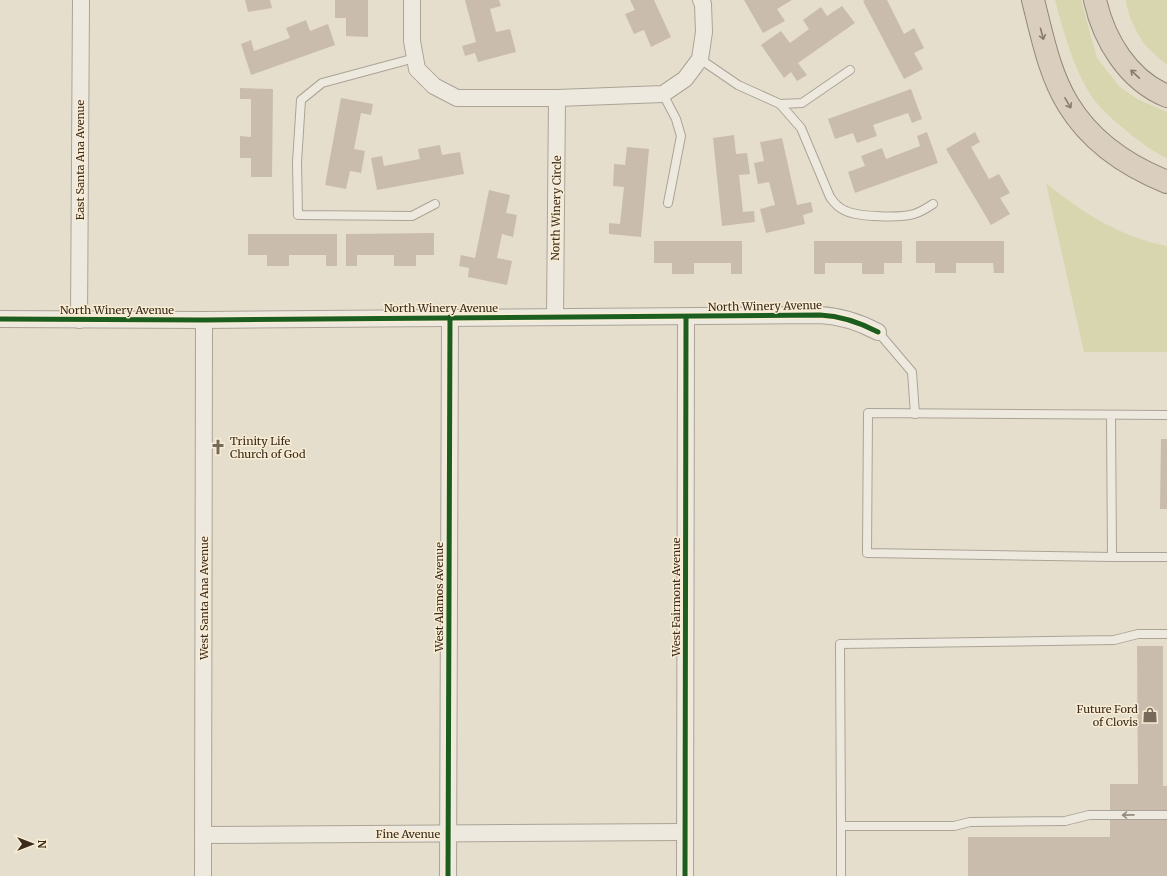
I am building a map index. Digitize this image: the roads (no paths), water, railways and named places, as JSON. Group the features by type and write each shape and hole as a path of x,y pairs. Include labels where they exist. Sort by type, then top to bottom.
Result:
{"highway":[{"path":"1033,0 1044,42 1058,82 1068,104 1085,128 1102,145 1122,160 1146,174 1167,182"},
{"path":"1096,0 1104,29 1118,54 1135,75 1153,89 1167,96"}],"street":[{"name":"East Santa Ana Avenue","path":"79,320 82,0"},
{"path":"412,0 412,42 417,69 434,86 457,98 557,98 663,94 685,79 700,59 704,32 703,4 701,0"},
{"name":"North Winery Circle","path":"555,317 557,98"},
{"name":"North Winery Avenue","path":"0,319 204,320 450,317 830,316 855,322 878,332"},
{"name":"West Alamos Avenue","path":"448,876 450,317"},
{"name":"West Fairmont Avenue","path":"685,876 686,317"},
{"name":"West Santa Ana Avenue","path":"203,876 204,320"},
{"name":"Fine Avenue","path":"203,835 685,832"}],"lane":[{"path":"415,58 322,83 301,100 297,162 298,215 412,216 435,204"},
{"path":"700,59 738,85 780,104 801,128 830,198 837,207 846,212 858,215 903,216 914,214 933,204"},
{"path":"780,104 802,103 850,70"},
{"path":"663,94 676,119 681,136 680,149 668,203"},
{"path":"878,332 912,372 915,414"},
{"path":"1167,415 868,413 867,553 1167,557"},
{"path":"1111,415 1112,557"},
{"path":"841,876 840,644 1114,640 1138,634 1167,634"},
{"path":"841,826 954,826 970,822 1066,821 1089,815 1167,814"}],"place":[{"name":"Trinity Life Church of God","path":"218,447"},
{"name":"Future Ford of Clovis","path":"1150,715"}]}
